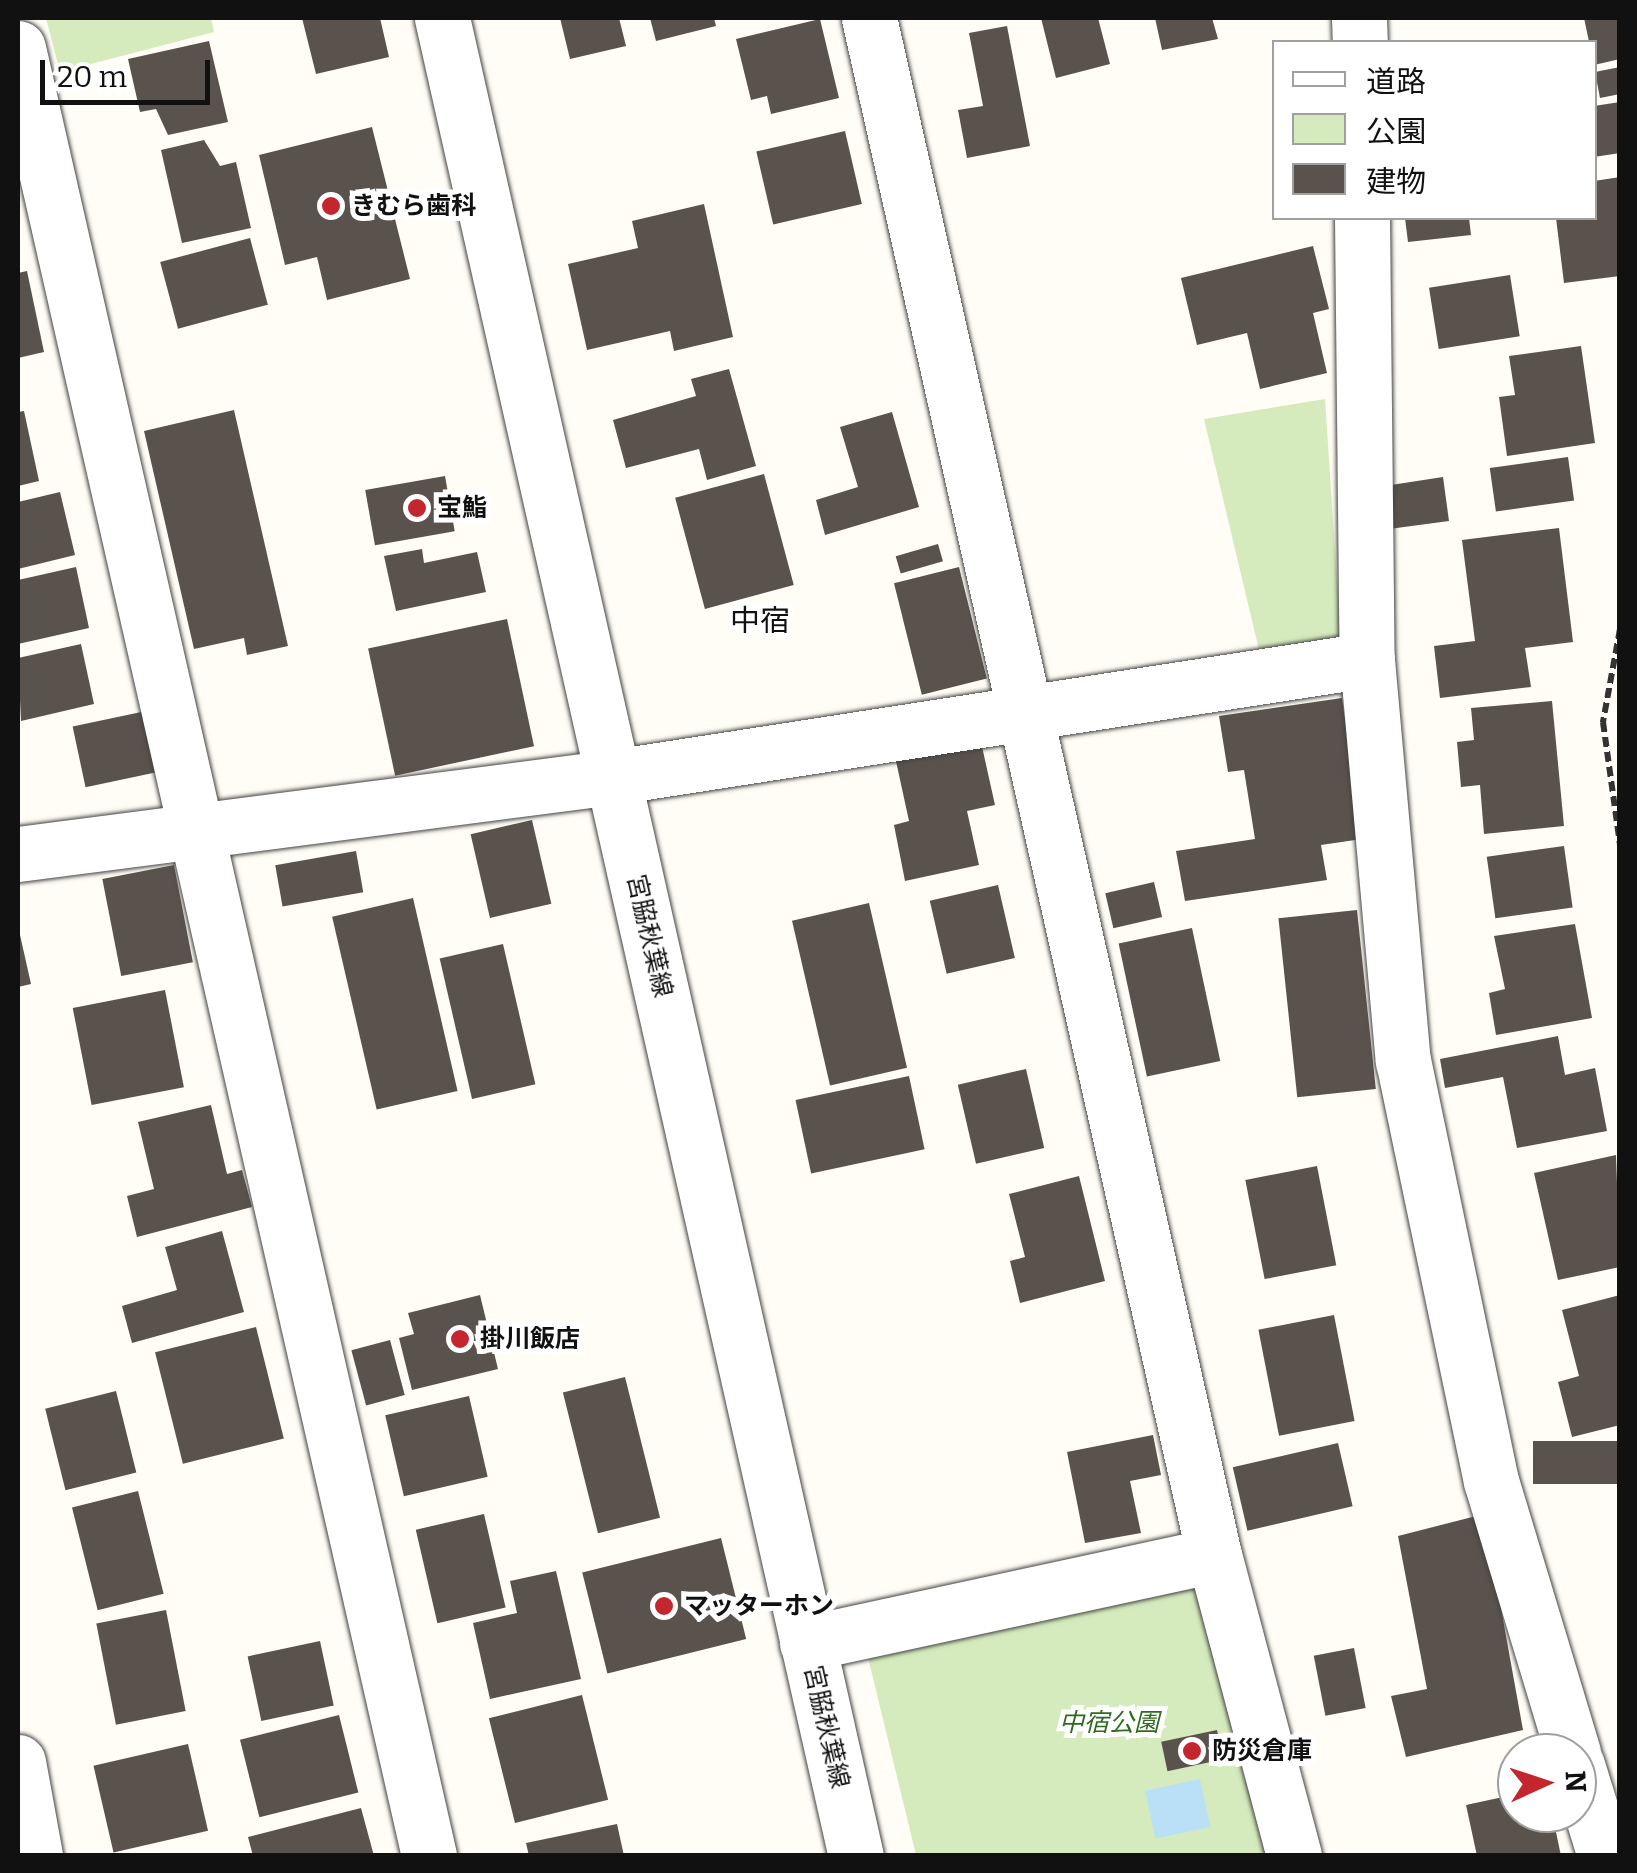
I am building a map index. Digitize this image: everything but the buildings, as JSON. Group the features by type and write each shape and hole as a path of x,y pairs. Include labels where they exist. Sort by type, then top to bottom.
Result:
{"street":[{"name":"宮脇秋葉線","path":"442,18 856,1856"},
{"path":"870,18 1214,1555 1294,1856"},
{"path":"18,48 429,1856"},
{"path":"1362,220 1367,660 1403,1060 1491,1481 1568,1733"},
{"path":"18,854 613,778 1367,660"},
{"path":"808,1644 1214,1555"},
{"path":"18,1762 35,1856"}],"path":[{"path":"1620,629 1603,722 1620,845"}],"green space":[{"path":"46,18 211,18 214,32 60,72"},
{"path":"1325,399 1341,641 1259,650 1204,419"},
{"name":"中宿公園","path":"1204,1567 1284,1855 916,1855 864,1641"}],"water":[{"path":"1200,1779 1210,1827 1155,1839 1145,1791"}],"place":[{"name":"きむら歯科","path":"331,206"},
{"name":"宝鮨","path":"417,508"},
{"name":"掛川飯店","path":"460,1339"},
{"name":"マッターホン","path":"664,1606"},
{"name":"防災倉庫","path":"1192,1751"}],"district":[{"name":"中宿","path":"760,621"}]}
